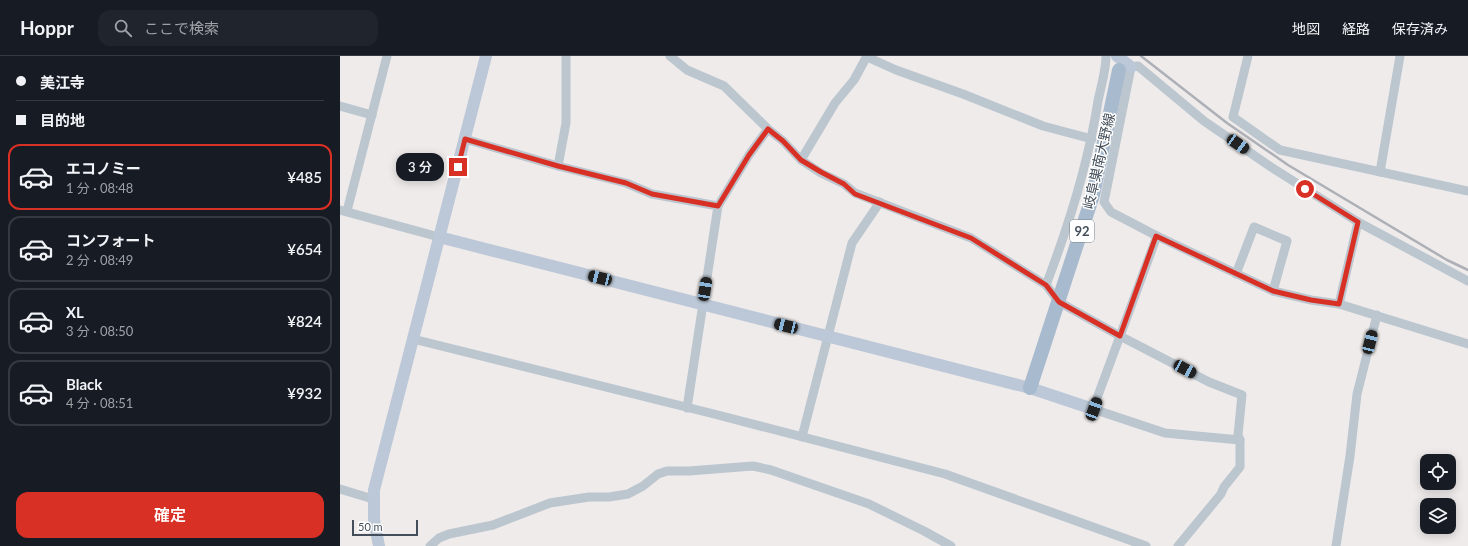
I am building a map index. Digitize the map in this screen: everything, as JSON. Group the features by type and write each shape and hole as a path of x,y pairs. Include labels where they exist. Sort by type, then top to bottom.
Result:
{"main road":[{"name":"岐阜巣南大野線","path":"1030,388 1094,195 1113,60"}],"street":[{"path":"387,56 372,115 343,211 1030,388 1165,433 1240,440"},
{"path":"379,546 374,520 374,490 486,56"},
{"path":"558,166 566,123 566,56"},
{"path":"670,56 687,70 724,86 768,129 783,141 801,160 844,184 855,194 880,202 971,238 1046,285 1059,302 1120,336 1209,382 1242,394 1238,434 1240,440 1240,467 1224,487 1221,494 1178,546"},
{"path":"801,160 835,103 854,80 867,56 896,70 963,94 1043,126 1092,139"},
{"path":"1248,56 1233,117 1280,150 1468,191"},
{"path":"1380,172 1400,56"},
{"path":"1046,285 1065,234 1113,60"},
{"path":"1113,60 1138,66 1204,121 1271,167 1358,222 1468,281"},
{"path":"1113,60 1104,202 1111,212 1156,236 1273,291 1311,300 1339,304 1468,344"},
{"path":"340,106 372,115"},
{"path":"687,408 718,206 749,155 768,129"},
{"path":"465,139 558,166 626,183 652,194 718,206"},
{"path":"802,437 852,243 880,202"},
{"path":"1339,304 1358,222"},
{"path":"1236,274 1254,227 1287,241 1273,291"},
{"path":"1094,409 1156,236"},
{"path":"1336,546 1350,456 1357,394 1377,315"},
{"path":"413,339 945,474 1146,546"},
{"path":"430,546 439,538 449,534 493,525 550,503 589,497 609,497 628,494 658,474 667,471 689,471 753,466 771,470 869,504 951,546"},
{"path":"340,489 373,499"}],"railway":[{"path":"1141,56 1227,123 1288,165 1447,260 1468,270"}],"route":[{"path":"458,167 465,139 558,166 626,183 652,194 718,206 749,155 768,129 783,141 801,160 844,184 855,194 888,205 971,238 1046,285 1059,302 1120,336 1156,236 1273,291 1311,300 1339,304 1358,222 1305,189"}]}
